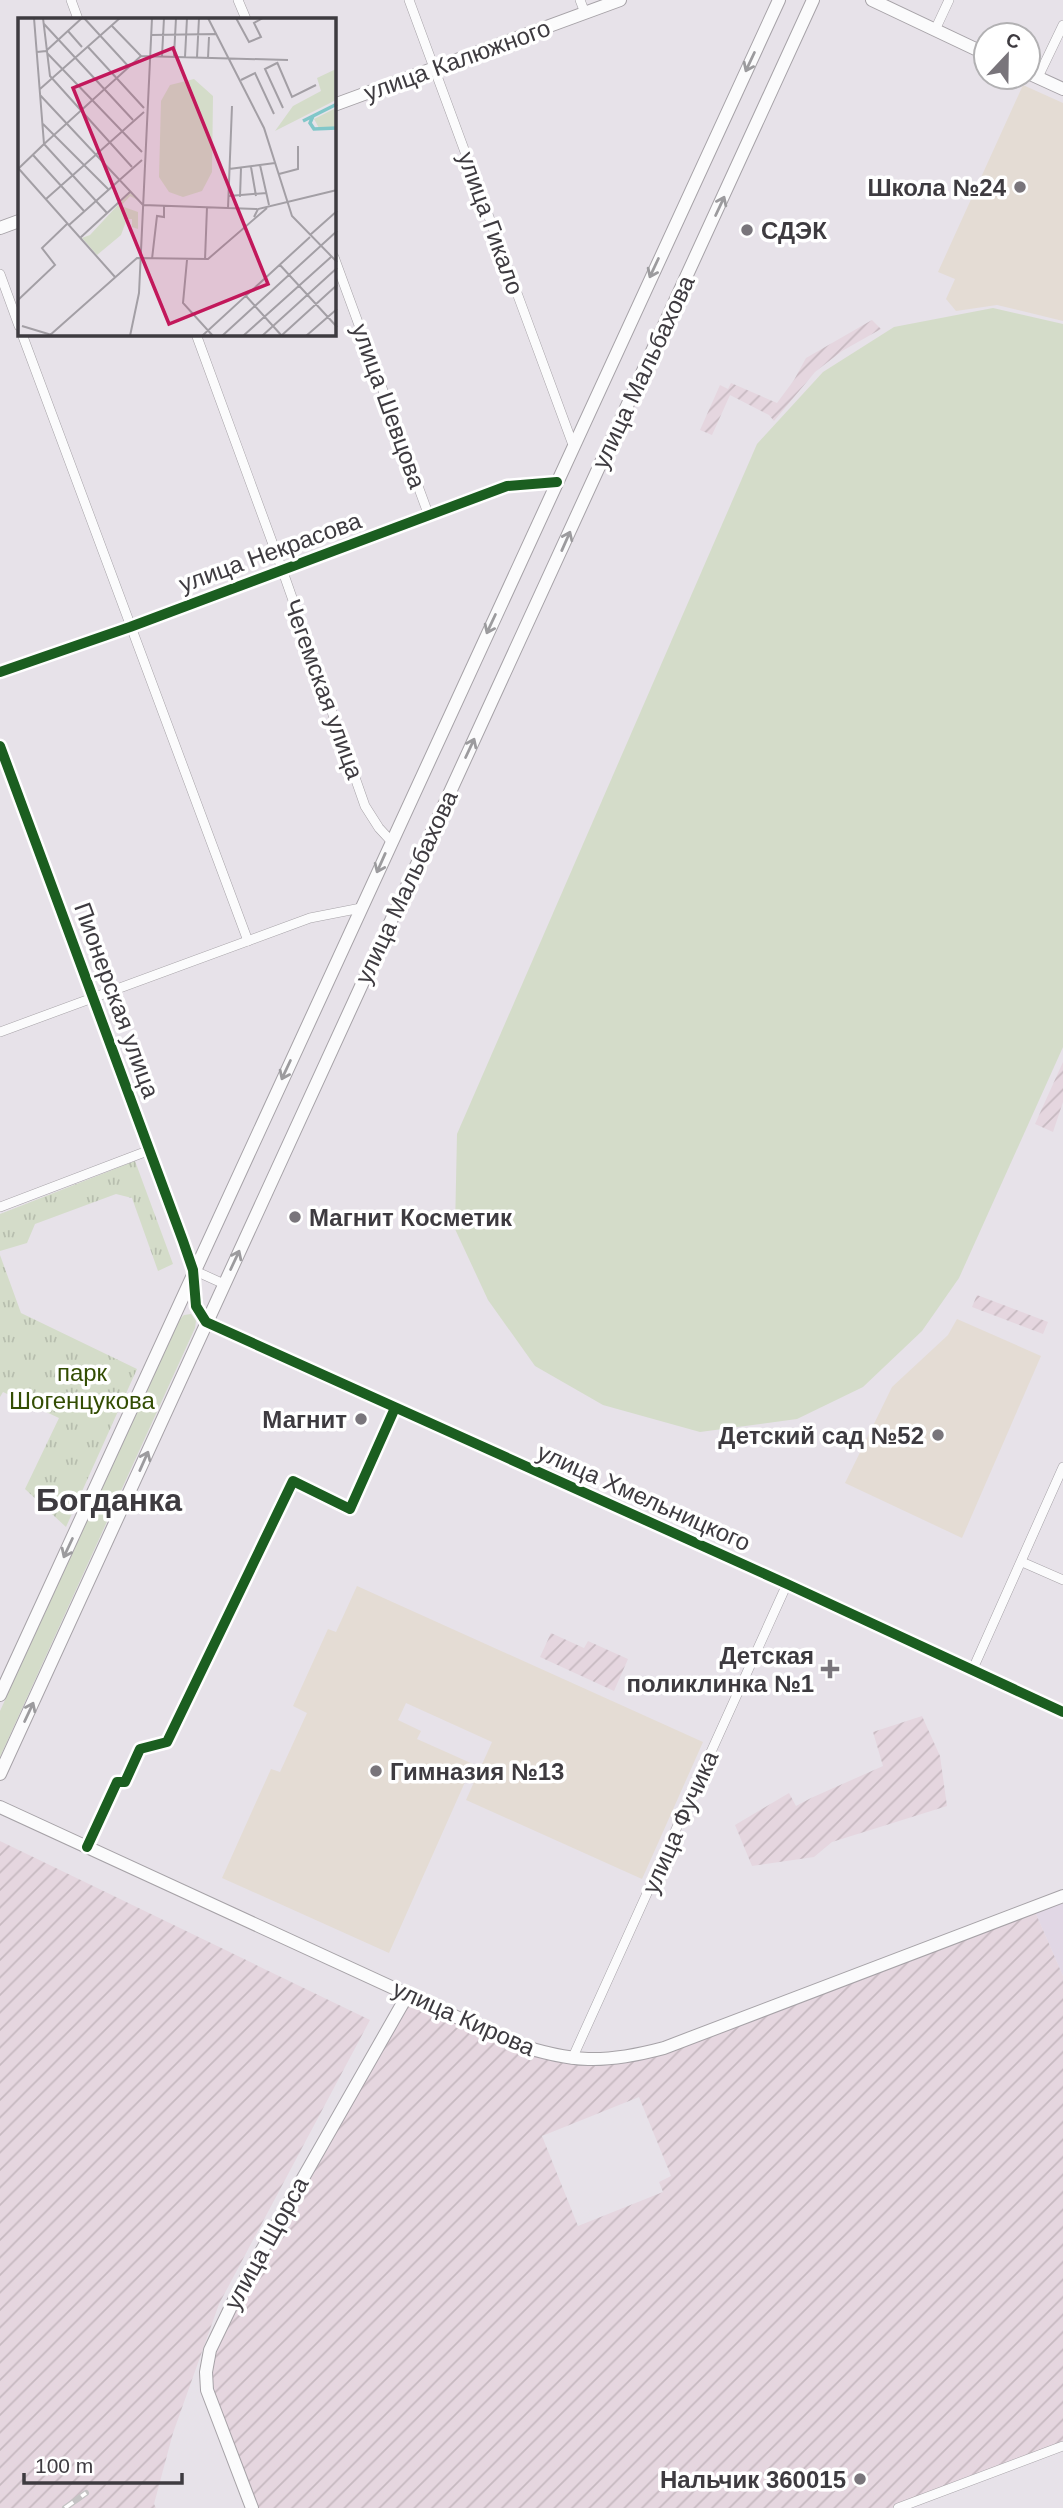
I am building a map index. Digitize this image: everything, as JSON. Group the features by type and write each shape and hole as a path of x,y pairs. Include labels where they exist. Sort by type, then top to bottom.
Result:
{"main road":[{"name":"улица Калюжного","path":"336,104 620,0"},
{"name":"улица Мальбахова","path":"0,1695 193,1270 779,0"},
{"name":"улица Мальбахова","path":"0,1774 813,0"},
{"path":"872,0 972,47"},
{"path":"1042,79 1063,89"},
{"path":"0,228 18,221"},
{"path":"193,1270 196,1306 206,1322"},
{"path":"177,1307 196,1306"},
{"name":"улица Хмельницкого","path":"206,1322 787,1584 1063,1712"},
{"name":"улица Кирова","path":"0,1807 513,2043 541,2053 572,2059 614,2060 664,2048 1063,1896"},
{"name":"улица Щорса","path":"252,2508 207,2390 206,2372 211,2350 255,2260 408,1994"}],"street":[{"path":"71,0 78,18"},
{"path":"238,0 246,18"},
{"name":"улица Гикало","path":"408,0 573,446"},
{"path":"580,0 585,13"},
{"path":"935,30 949,0"},
{"path":"1042,60 1063,25"},
{"name":"улица Шевцова","path":"336,262 429,516"},
{"path":"0,274 18,323"},
{"path":"23,336 248,941"},
{"name":"Чегемская улица","path":"196,336 282,569 365,806 391,841"},
{"name":"улица Некрасова","path":"0,673 507,486 557,482"},
{"name":"Пионерская улица","path":"0,746 193,1270"},
{"path":"0,1032 310,918 361,908"},
{"path":"0,1207 150,1150"},
{"path":"193,1270 224,1284"},
{"path":"87,1847 117,1782 125,1782 140,1749 167,1742 293,1481 350,1509 394,1408"},
{"path":"972,1671 1063,1467"},
{"path":"1022,1562 1063,1580"},
{"name":"улица Фучика","path":"572,2059 787,1584"},
{"path":"898,2508 1063,2446"}],"shaded area":[{"name":"Школа №24","path":"1020,91 1036,91 1063,103 1063,321 997,305 956,311 946,299 955,279 938,272"},
{"path":"872,320 881,329 842,351 815,372 774,421 769,415 730,395 712,435 700,430 720,385 728,389 731,383 777,403 806,358"},
{"path":"1063,1062 1063,1102 1053,1132 1035,1124"},
{"path":"977,1295 1048,1322 1043,1334 972,1307"},
{"name":"Детский сад №52","path":"957,1319 1041,1356 962,1538 845,1483 892,1387 948,1335"},
{"name":"Гимназия №13","path":"357,1586 703,1742 642,1879 466,1800 492,1742 406,1703 398,1720 421,1731 417,1739 473,1764 389,1953 222,1878 271,1769 280,1772 307,1713 293,1706 328,1629 336,1632"},
{"path":"551,1633 584,1648 588,1641 628,1659 614,1691 540,1657"},
{"path":"922,1716 940,1756 947,1806 832,1842 814,1857 752,1866 735,1825 789,1793 796,1806 883,1766 873,1732"},
{"path":"0,1841 370,2020 219,2304 173,2433 154,2504 156,2508 0,2508"},
{"path":"1063,1896 1063,1976 1033,1907"},
{"path":"1033,1907 1063,1976 1063,2446 898,2508 252,2508 214,2411 210,2350 408,1994 541,2053 639,2055","holes":["639,2097 671,2176 659,2182 663,2192 578,2226 542,2136"]}],"green space":[{"path":"993,308 1063,324 1063,1047 959,1278 922,1331 863,1387 797,1419 700,1432 603,1405 535,1366 488,1300 455,1229 457,1134 757,444 823,372 894,327"},
{"path":"135,1161 173,1264 158,1271 132,1198 116,1194 35,1224 27,1243 0,1251 0,1214"},
{"name":"парк Шогенцукова","path":"0,1255 21,1313 137,1369 66,1527 25,1489 59,1418 3,1392 0,1397"},
{"path":"191,1314 196,1321 195,1328 0,1757 0,1711 180,1319"}],"railway":[{"path":"65,2508 86,2493"}],"cycle path":[{"path":"0,672 130,627 507,486 557,482"},
{"path":"0,746 183,1241 193,1270 196,1306 206,1322 787,1584 1063,1712"},
{"path":"87,1847 117,1782 125,1782 140,1749 167,1742 293,1481 350,1509 395,1408"}],"place":[{"name":"Школа №24","path":"1020,187"},
{"name":"СДЭК","path":"747,230"},
{"name":"Магнит Косметик","path":"295,1217"},
{"name":"Магнит","path":"361,1419"},
{"name":"Детский сад №52","path":"938,1435"},
{"name":"Детская поликлинка №1","path":"830,1669"},
{"name":"Гимназия №13","path":"376,1771"},
{"name":"Нальчик 360015","path":"860,2479"}],"district":[{"name":"Богданка","path":"109,1500"}]}
